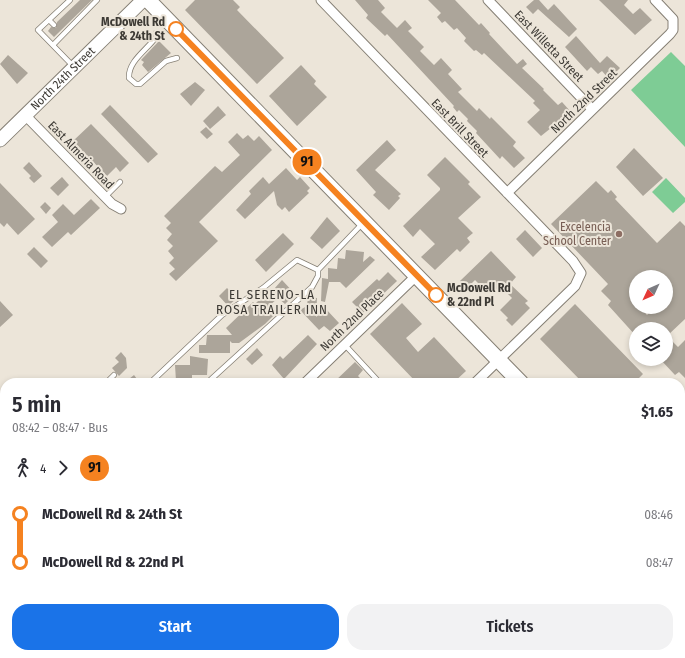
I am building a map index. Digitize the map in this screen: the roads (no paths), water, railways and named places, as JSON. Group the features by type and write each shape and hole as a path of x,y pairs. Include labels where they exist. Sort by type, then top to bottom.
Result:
{"main road":[{"name":"North 24th Street","path":"0,140 143,0"},
{"path":"148,0 516,378"}],"street":[{"name":"East Brill Street","path":"321,0 573,261 580,273 575,286 499,360"},
{"name":"East Willetta Street","path":"488,0 592,109"},
{"name":"North 22nd Street","path":"507,193 670,34 674,24 672,19 655,0"},
{"name":"East Almeria Road","path":"25,115 112,204 121,209"},
{"name":"North 22nd Place","path":"309,378 417,275"},
{"path":"480,378 499,360"}],"lane":[{"path":"74,6 69,0 38,30 74,67"},
{"path":"53,45 75,20 98,0"},
{"path":"63,7 67,12"},
{"path":"56,13 61,18"},
{"path":"49,20 54,25"},
{"path":"156,33 156,37 148,48 132,63 129,78 136,84 140,84 166,62 177,58"},
{"path":"105,197 120,182"},
{"path":"212,378 312,287 318,276 318,270 364,221"},
{"path":"155,378 222,315 263,288 297,260 318,270"},
{"path":"344,345 375,378"},
{"path":"111,378 114,375"}],"place":[{"name":"McDowell Rd & 24th St","path":"176,29"},
{"name":"Excelencia School Center","path":"619,234"},
{"name":"McDowell Rd & 22nd Pl","path":"436,295"}],"district":[{"name":"EL SERENO-LA ROSA TRAILER INN","path":"272,302"}]}
